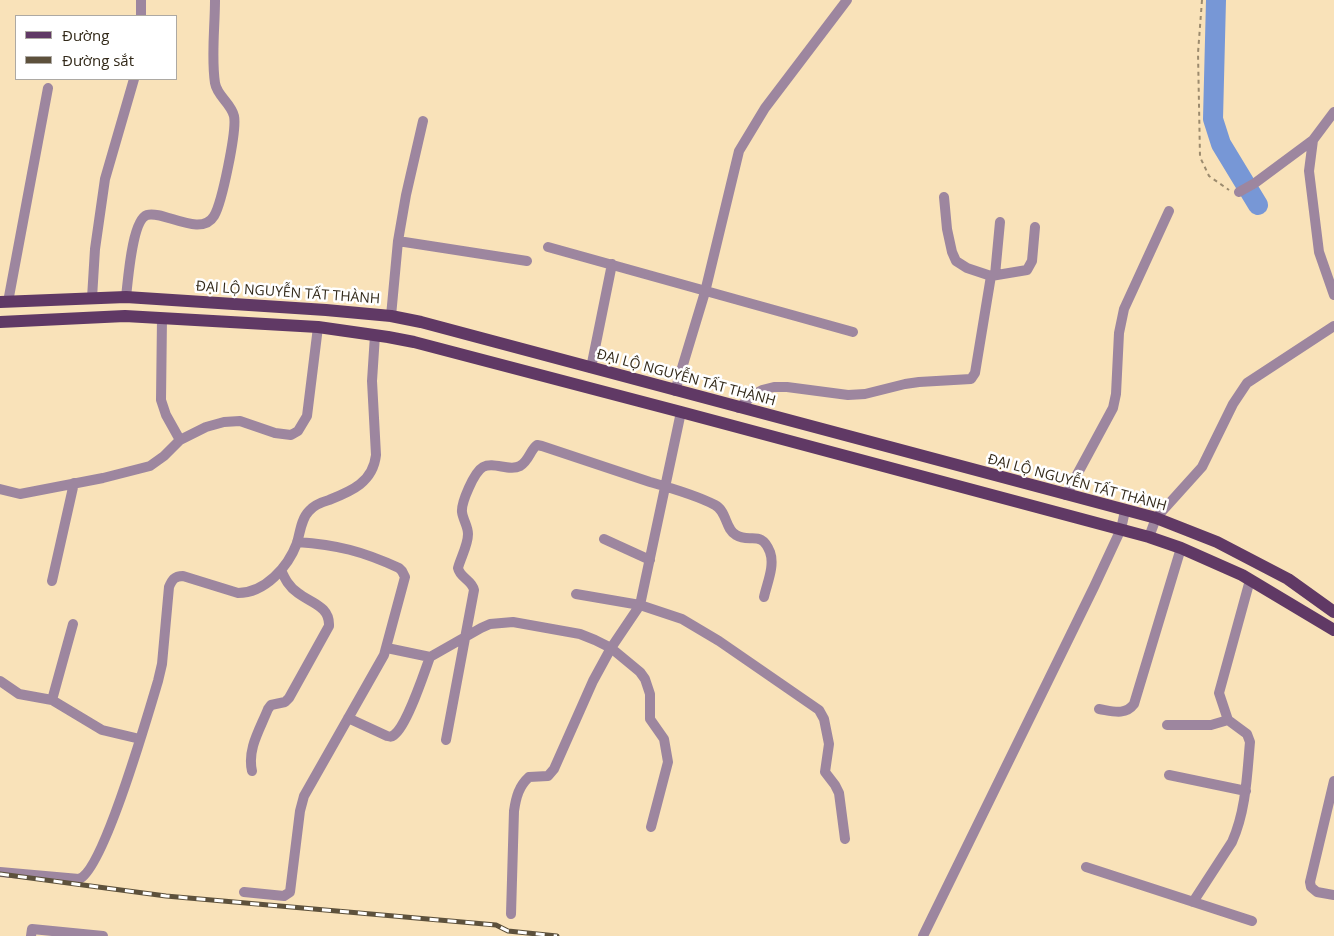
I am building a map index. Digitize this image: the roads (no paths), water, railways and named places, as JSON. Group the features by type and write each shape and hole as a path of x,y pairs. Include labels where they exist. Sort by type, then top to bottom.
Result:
{"main road":[{"name":"ĐẠI LỘ NGUYỄN TẤT THÀNH","path":"4,302 126,297 326,310 391,316 421,322 1156,518 1217,542 1288,579 1334,612"},
{"path":"0,322 125,316 318,327 388,337 675,410 1149,537 1181,548 1250,580 1334,630"},
{"path":"388,337 391,316"},
{"path":"675,391 675,410"}],"street":[{"path":"141,0 141,15"},
{"path":"126,297 136,230 141,219 150,214 185,223 201,224 212,220 217,210 229,160 235,123 231,108 216,86 214,53 215,0"},
{"path":"675,391 705,292 739,151 765,108 847,0"},
{"path":"92,298 95,249 106,179 134,80"},
{"path":"4,302 48,88"},
{"path":"1239,192 1255,183 1312,140 1334,112"},
{"path":"391,316 398,241 406,195 423,121"},
{"path":"1312,140 1309,171 1319,252 1334,295"},
{"path":"944,198 947,229 954,258 966,268 993,275 1027,270 1030,268 1032,261 1035,227"},
{"path":"1066,495 1113,408 1116,394 1119,333 1124,309 1169,212"},
{"path":"739,408 753,395 774,387 848,395 865,394 919,382 971,379 975,373 993,275 1000,222"},
{"path":"398,241 526,261"},
{"path":"548,247 852,332"},
{"path":"591,368 612,264"},
{"path":"162,318 161,400 166,415 180,440"},
{"path":"1149,537 1156,518 1202,467 1233,404 1247,383 1334,326"},
{"path":"0,488 20,494 150,466 164,456 180,440 206,427 224,422 240,421 284,435 291,435 298,431 307,416 318,327"},
{"path":"0,872 79,879 83,877 105,839 140,739 162,664 169,588 173,579 177,576 183,576 238,593 246,593 261,587 289,561 307,512 317,504 350,492 360,486 367,478 375,463 376,440 372,381 375,335"},
{"path":"511,914 514,810 517,795 522,785 530,776 548,776 554,769 593,681 611,648 640,605 665,486 675,410"},
{"path":"446,740 474,590 470,581 459,572 458,568 468,534 462,514 462,504 479,470 488,465 514,468 520,466 537,445 665,486 716,505 723,513 734,534 740,537 757,537 765,542 772,562 764,597"},
{"path":"52,581 74,483"},
{"path":"923,936 1094,587 1121,529 1125,511"},
{"path":"604,539 650,560"},
{"path":"244,892 284,896 290,892 300,811 304,796 387,648 404,577 402,571 372,555 326,544 297,542"},
{"path":"1099,709 1120,712 1130,709 1134,704 1181,548"},
{"path":"252,771 250,762 252,749 268,709 271,705 285,702 289,698 329,621 325,610 297,593 287,584 281,570"},
{"path":"1193,902 1232,842 1246,791 1250,742 1247,734 1228,720 1219,693 1250,580"},
{"path":"576,594 640,605 682,619 700,629 819,710 824,719 829,744 824,772 839,793 845,839"},
{"path":"387,648 430,657 490,624 513,622 580,634 611,648 640,672 645,679 650,694 650,719 664,739 668,762 651,827"},
{"path":"52,700 73,624"},
{"path":"348,718 391,737 407,716 430,657"},
{"path":"0,681 19,694 52,700 102,730 140,739"},
{"path":"1167,725 1211,725 1228,720"},
{"path":"1169,775 1246,791"},
{"path":"1334,781 1310,887 1317,892 1334,895"},
{"path":"1086,867 1252,921"},
{"path":"31,936 32,928 103,936"}],"waterway":[{"path":"1216,0 1213,119 1221,144 1258,205"}],"railway":[{"path":"0,874 166,896 496,925 508,931 557,936"}]}
